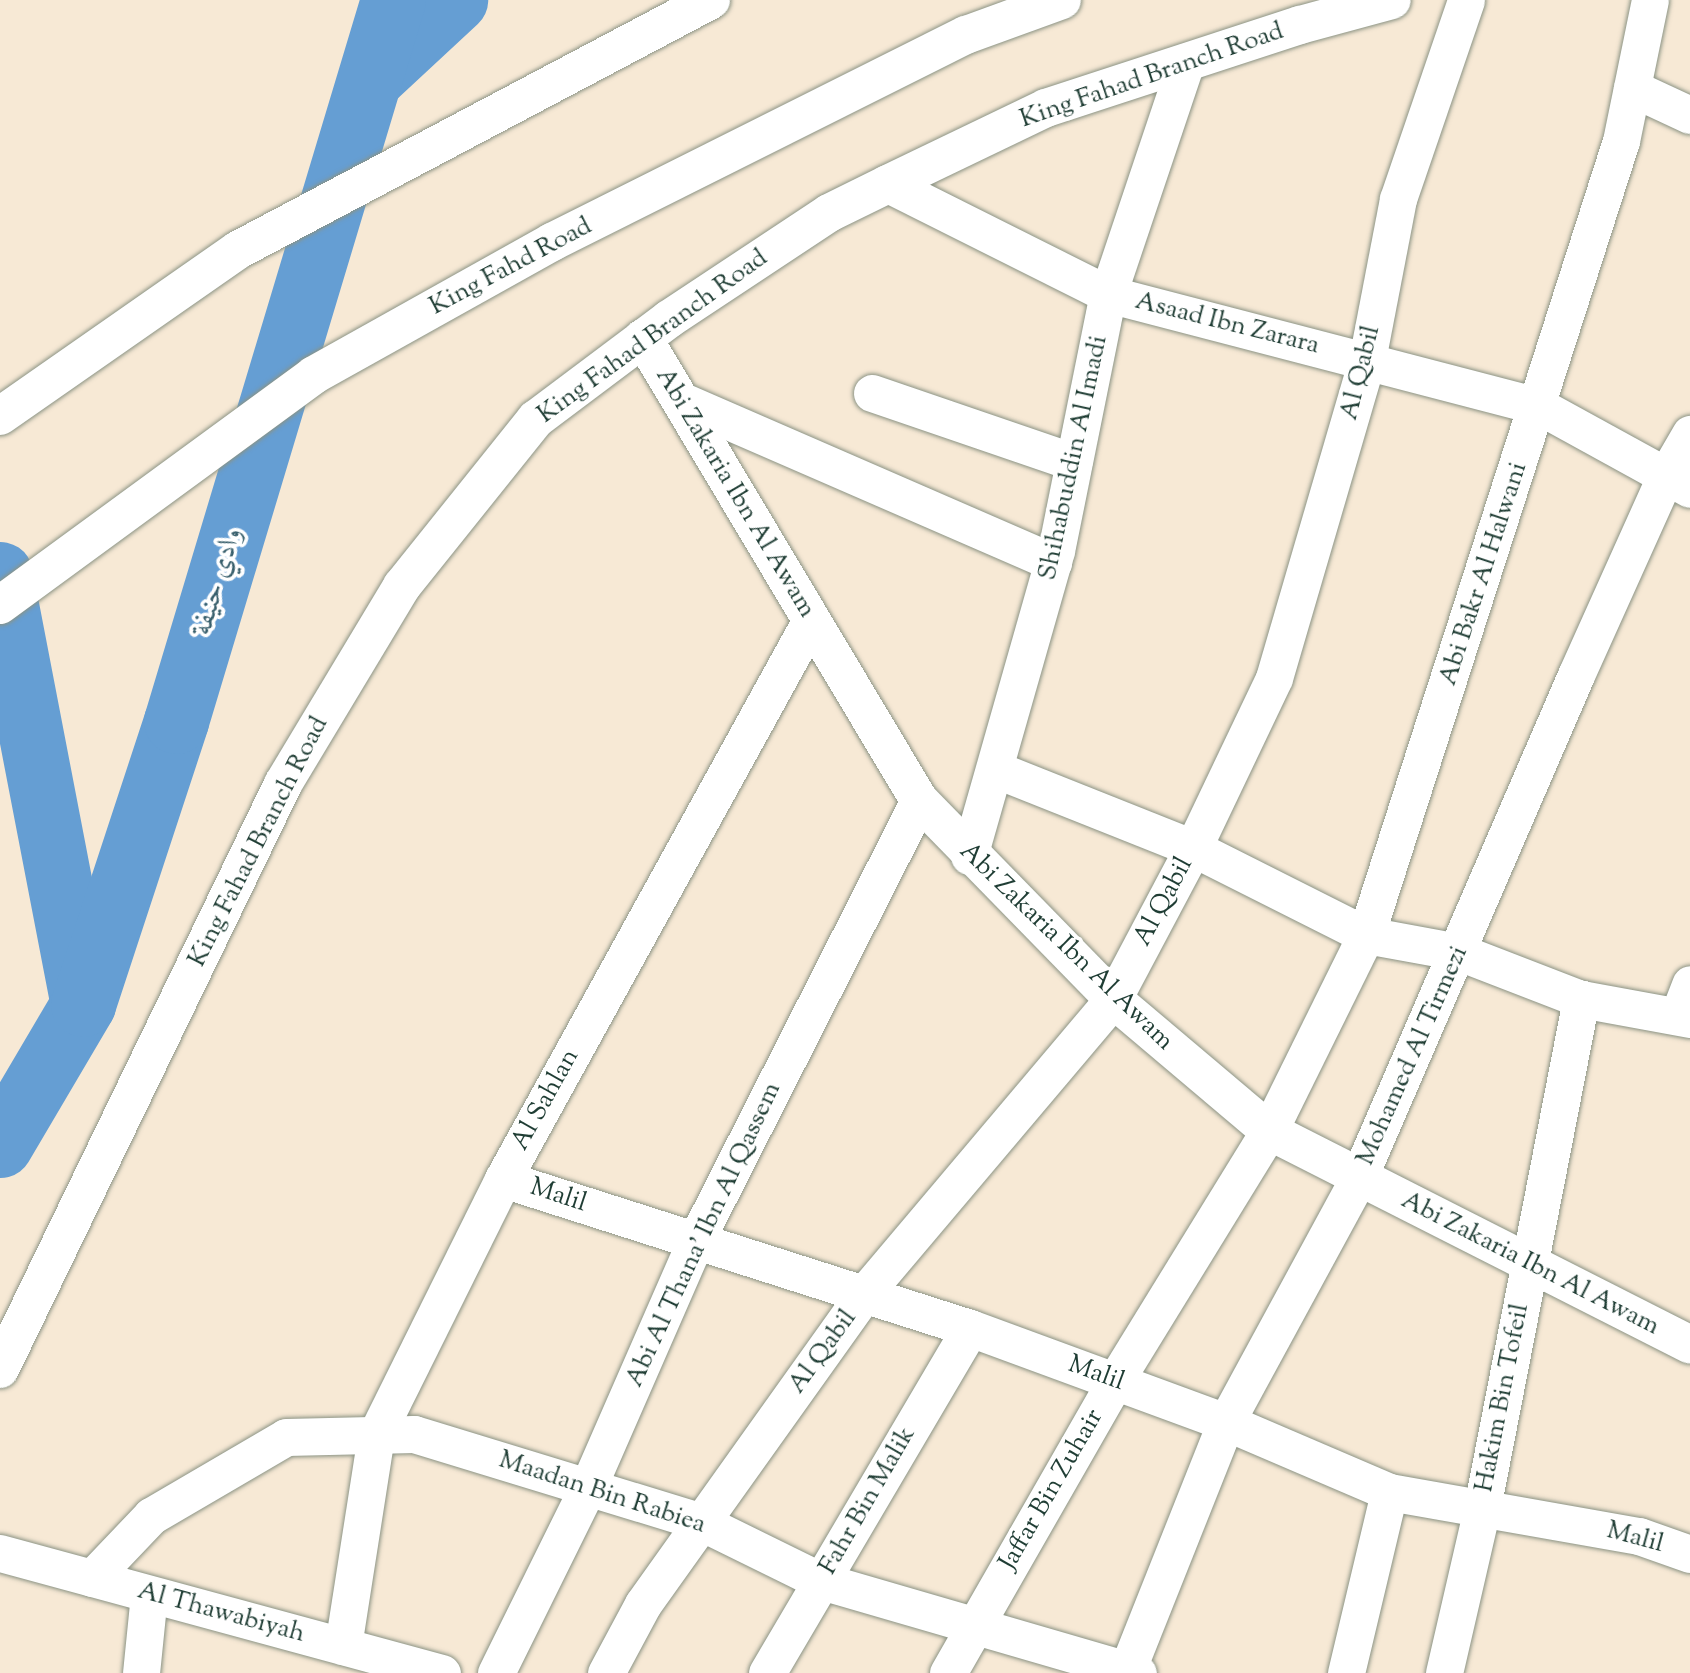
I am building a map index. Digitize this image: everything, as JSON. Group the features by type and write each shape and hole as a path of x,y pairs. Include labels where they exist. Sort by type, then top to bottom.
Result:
{"main road":[{"path":"0,416 238,250 629,40 711,0"},
{"name":"King Fahd Road","path":"0,605 314,375 552,242 966,35 1062,0"},
{"name":"King Fahad Branch Road","path":"0,1369 284,784 402,586 536,419 643,338 829,214 888,184 1046,108 1186,62 1392,0"},
{"name":"Abi Zakaria Ibn Al Awam","path":"643,338 919,800 970,856 1113,999 1269,1131 1528,1263 1688,1338"}],"street":[{"name":"Al Qabil","path":"606,1673 643,1604 864,1294 1113,999 1193,848 1274,678 1367,360 1398,199 1466,0"},
{"name":"Abi Bakr Al Halwani","path":"1269,1131 1366,935 1539,406 1621,141 1650,0"},
{"name":"Shihabuddin Al Imadi","path":"970,856 997,770 1053,562 1108,294 1186,62"},
{"path":"1632,88 1690,115"},
{"name":"Asaad Ibn Zarara","path":"888,184 1108,294 1539,406 1678,483"},
{"path":"872,393 1074,463"},
{"path":"680,400 1053,562"},
{"name":"Mohamed Al Tirmezi","path":"1130,1672 1226,1422 1359,1177 1460,952 1678,483 1690,434"},
{"name":"Al Sahlan","path":"343,1646 376,1435 503,1179 811,620"},
{"path":"997,770 1193,848 1366,935 1460,952 1581,999 1686,1006"},
{"name":"Abi Al Thana' Ibn Al Qassem","path":"496,1673 588,1488 696,1240 919,800"},
{"name":"Hakim Bin Tofeil","path":"1444,1673 1482,1508 1581,999"},
{"name":"Jaffar Bin Zuhair","path":"948,1673 1115,1381 1269,1131"},
{"name":"Malil","path":"503,1179 970,1328 1226,1422 1389,1492 1639,1536 1690,1554"},
{"name":"Fahr Bin Malik","path":"767,1673 970,1328"},
{"name":"Maadan Bin Rabiea","path":"92,1578 151,1516 286,1437 414,1434 701,1522 821,1581 1130,1672"},
{"path":"1346,1673 1389,1492"},
{"name":"Al Thawabiyah","path":"0,1553 442,1673"},
{"path":"141,1673 149,1594"}],"waterway":[{"name":"وادي حنيفة","path":"0,1145 83,1004 176,721 393,0"},
{"path":"371,78 455,0"},
{"path":"0,574 82,1000"}]}
